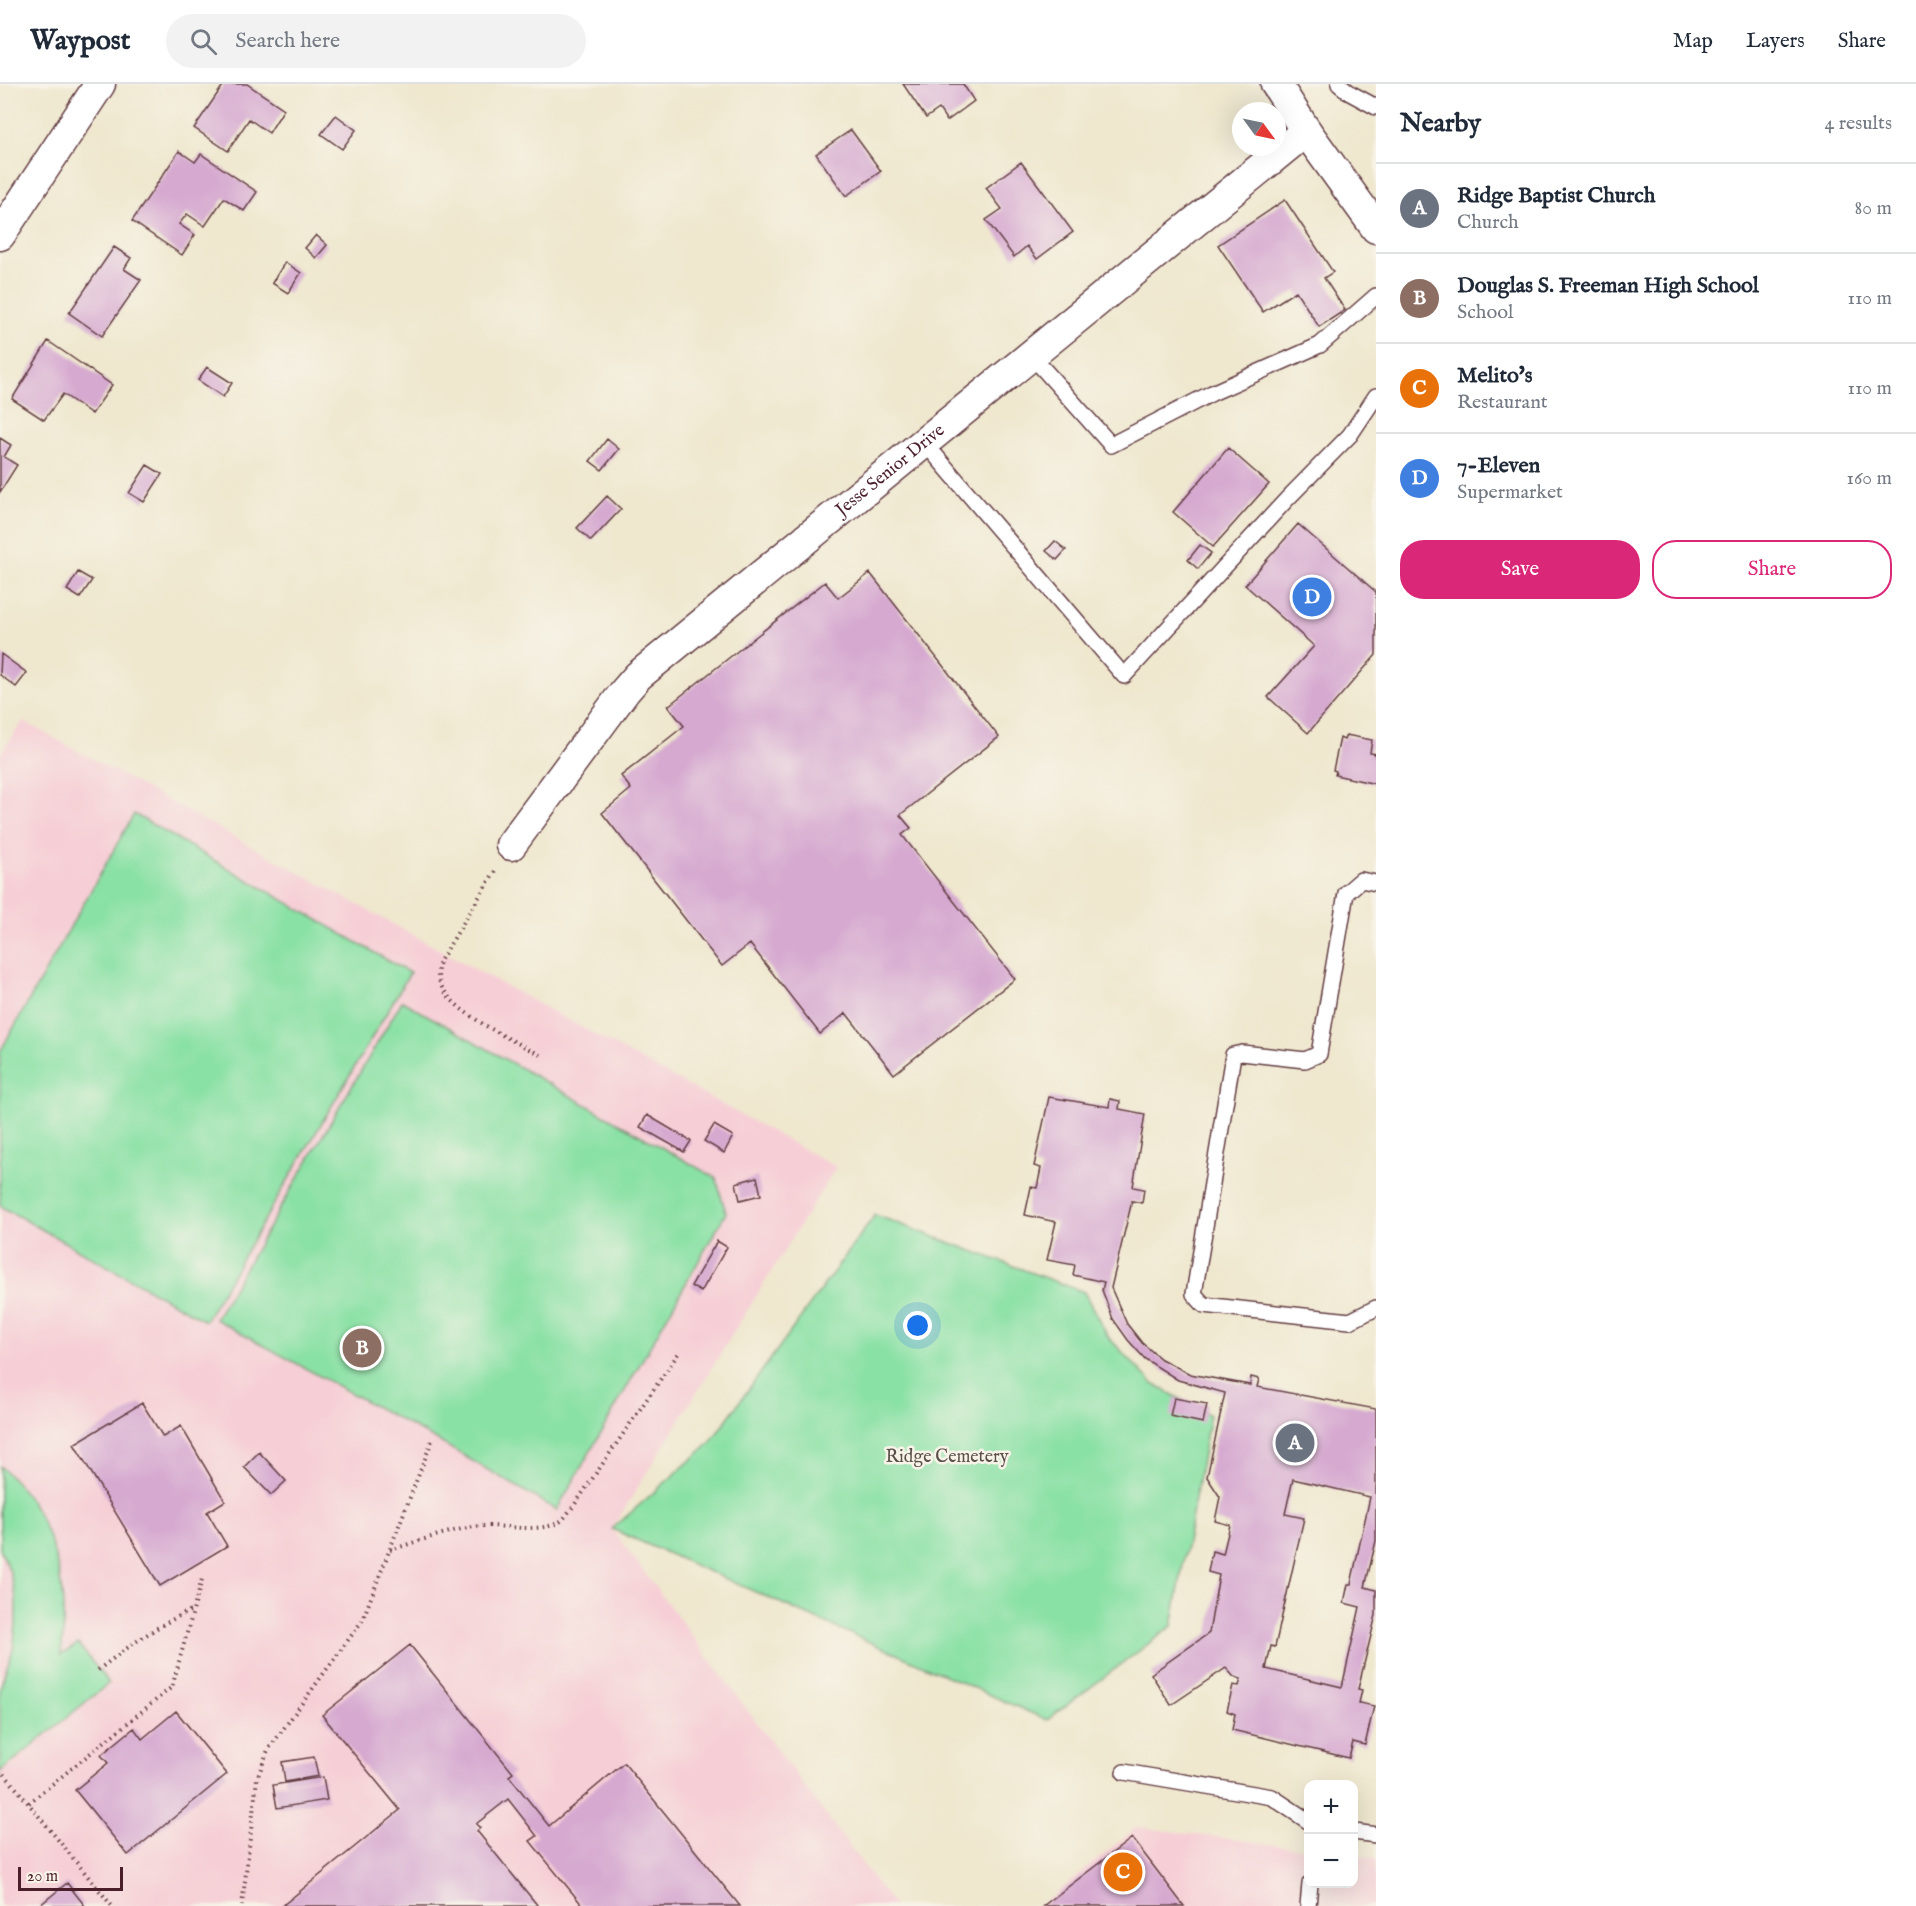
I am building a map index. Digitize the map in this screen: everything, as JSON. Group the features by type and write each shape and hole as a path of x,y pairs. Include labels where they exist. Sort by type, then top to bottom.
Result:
{"street":[{"path":"0,235 100,84"},
{"path":"1276,84 1306,131 1376,228"},
{"name":"Jesse Senior Drive","path":"511,845 638,676 1306,131"}],"lane":[{"path":"1339,84 1350,93 1376,107"},
{"path":"1031,355 1111,446 1212,393 1320,345 1376,296"},
{"path":"924,442 1125,676 1288,498 1350,435 1376,396"},
{"path":"1376,883 1360,880 1346,893 1319,1054 1305,1060 1242,1053 1233,1055 1194,1294 1204,1305 1350,1322 1376,1308"},
{"path":"1124,1772 1272,1797 1304,1818"},
{"path":"1358,1833 1376,1835"},
{"path":"1308,1906 1310,1888"}],"path":[{"path":"511,845 440,961 437,974 443,988 462,1010 540,1055"},
{"path":"389,1551 440,1534 483,1526 523,1528 547,1526 561,1521 573,1507 680,1351"},
{"path":"242,1906 257,1779 268,1750 362,1621 433,1438"},
{"path":"29,1803 172,1687 202,1578"},
{"path":"98,1670 167,1621 193,1610"},
{"path":"0,1772 2,1770 112,1906"}],"shaded area":[{"path":"23,721 836,1167 612,1529 894,1906 0,1906 0,754"},
{"path":"1137,1827 1304,1848 1304,1888 1358,1888 1358,1856 1376,1858 1376,1906 1041,1906"}],"green space":[{"path":"134,814 410,973 205,1321 0,1206 0,1052"},
{"path":"402,1001 716,1178 726,1213 557,1510 433,1438 215,1319"},
{"name":"Ridge Cemetery","path":"875,1215 1084,1292 1108,1337 1153,1384 1210,1415 1172,1626 1047,1720 612,1529 709,1444"},
{"path":"0,1466 34,1506 54,1553 63,1604 61,1655 78,1644 109,1683 0,1772 0,1688 13,1649 16,1597 9,1569 0,1549"}],"building":[{"path":"224,84 247,84 284,109 269,133 249,119 228,151 194,128"},
{"path":"903,84 963,84 974,101 947,121 939,109 926,118"},
{"path":"336,115 356,130 342,149 321,134"},
{"path":"851,130 881,171 846,196 816,154"},
{"path":"179,151 195,162 201,154 257,192 244,211 224,198 205,226 187,214 179,224 195,235 182,255 132,221"},
{"path":"1021,162 1073,232 1037,259 1027,246 1014,257 986,220 1002,209 986,188"},
{"path":"1285,200 1333,272 1324,278 1345,310 1319,327 1296,291 1263,312 1218,245"},
{"path":"316,235 327,245 316,258 305,248"},
{"path":"114,247 131,258 124,269 141,280 102,336 69,313"},
{"path":"285,262 301,273 288,293 272,283"},
{"path":"48,341 112,385 92,414 63,394 44,420 12,399"},
{"path":"207,367 232,383 223,397 198,380"},
{"path":"0,438 11,445 4,457 17,465 0,492"},
{"path":"607,439 619,449 602,470 590,461"},
{"path":"1228,448 1269,484 1213,547 1173,512"},
{"path":"147,465 162,474 144,502 129,493"},
{"path":"607,496 621,509 591,541 577,528"},
{"path":"1298,524 1376,592 1376,655 1308,733 1268,697 1314,646 1245,585"},
{"path":"1055,541 1066,550 1057,560 1046,551"},
{"path":"1200,545 1211,553 1198,569 1188,560"},
{"path":"78,572 92,580 80,598 67,590"},
{"path":"870,573 999,737 900,815 911,828 902,835 1015,979 894,1074 846,1013 820,1034 750,944 722,966 602,813 631,789 621,776 684,726 668,706 825,582 838,598"},
{"path":"1,654 27,673 16,687 0,675"},
{"path":"1346,735 1372,740 1370,753 1376,754 1376,784 1335,775 1336,771 1333,770 1340,738 1344,740"},
{"path":"1049,1097 1109,1107 1110,1099 1120,1101 1119,1109 1145,1114 1133,1187 1144,1189 1142,1203 1132,1201 1111,1288 1127,1324 1142,1343 1161,1359 1190,1374 1250,1385 1251,1377 1259,1379 1257,1387 1376,1409 1376,1541 1365,1587 1376,1590 1376,1615 1358,1689 1362,1690 1359,1703 1374,1706 1365,1745 1353,1742 1349,1758 1232,1730 1235,1714 1227,1711 1233,1685 1239,1686 1241,1679 1234,1677 1226,1668 1171,1705 1151,1674 1209,1633 1219,1575 1208,1572 1212,1551 1223,1554 1230,1525 1215,1521 1220,1497 1207,1477 1225,1393 1178,1380 1145,1359 1113,1319 1102,1290 1104,1282 1073,1275 1075,1265 1047,1260 1056,1222 1025,1215 1031,1187 1037,1188 1041,1168 1034,1166","holes":["1293,1479 1370,1497 1351,1584 1348,1584 1344,1603 1360,1607 1342,1687 1266,1669 1271,1646 1275,1647 1304,1518 1285,1514"]},
{"path":"647,1115 691,1141 684,1152 640,1127"},
{"path":"714,1125 733,1136 724,1153 704,1141"},
{"path":"757,1177 761,1195 740,1200 736,1183"},
{"path":"717,1241 727,1247 701,1292 691,1286"},
{"path":"1174,1398 1207,1404 1203,1423 1170,1416"},
{"path":"142,1403 163,1437 181,1426 225,1501 207,1512 227,1546 160,1586 74,1444"},
{"path":"259,1452 286,1481 271,1495 244,1467"},
{"path":"410,1645 513,1773 509,1776 549,1826 624,1763 740,1906 583,1906 530,1841 537,1836 508,1799 476,1824 480,1828 477,1831 538,1906 282,1906 400,1810 322,1715"},
{"path":"176,1711 227,1774 128,1855 75,1790 108,1763 101,1755 134,1728 142,1739"},
{"path":"314,1757 318,1776 285,1782 282,1762"},
{"path":"323,1777 327,1800 277,1808 273,1785"},
{"path":"1132,1838 1184,1906 1043,1906"},
{"path":"67,1883 85,1906 39,1906"}],"place":[{"name":"7-Eleven","path":"1312,597"},
{"name":"Douglas S. Freeman High School","path":"362,1348"},
{"name":"Ridge Baptist Church","path":"1295,1443"},
{"name":"Melito's","path":"1123,1872"}]}
